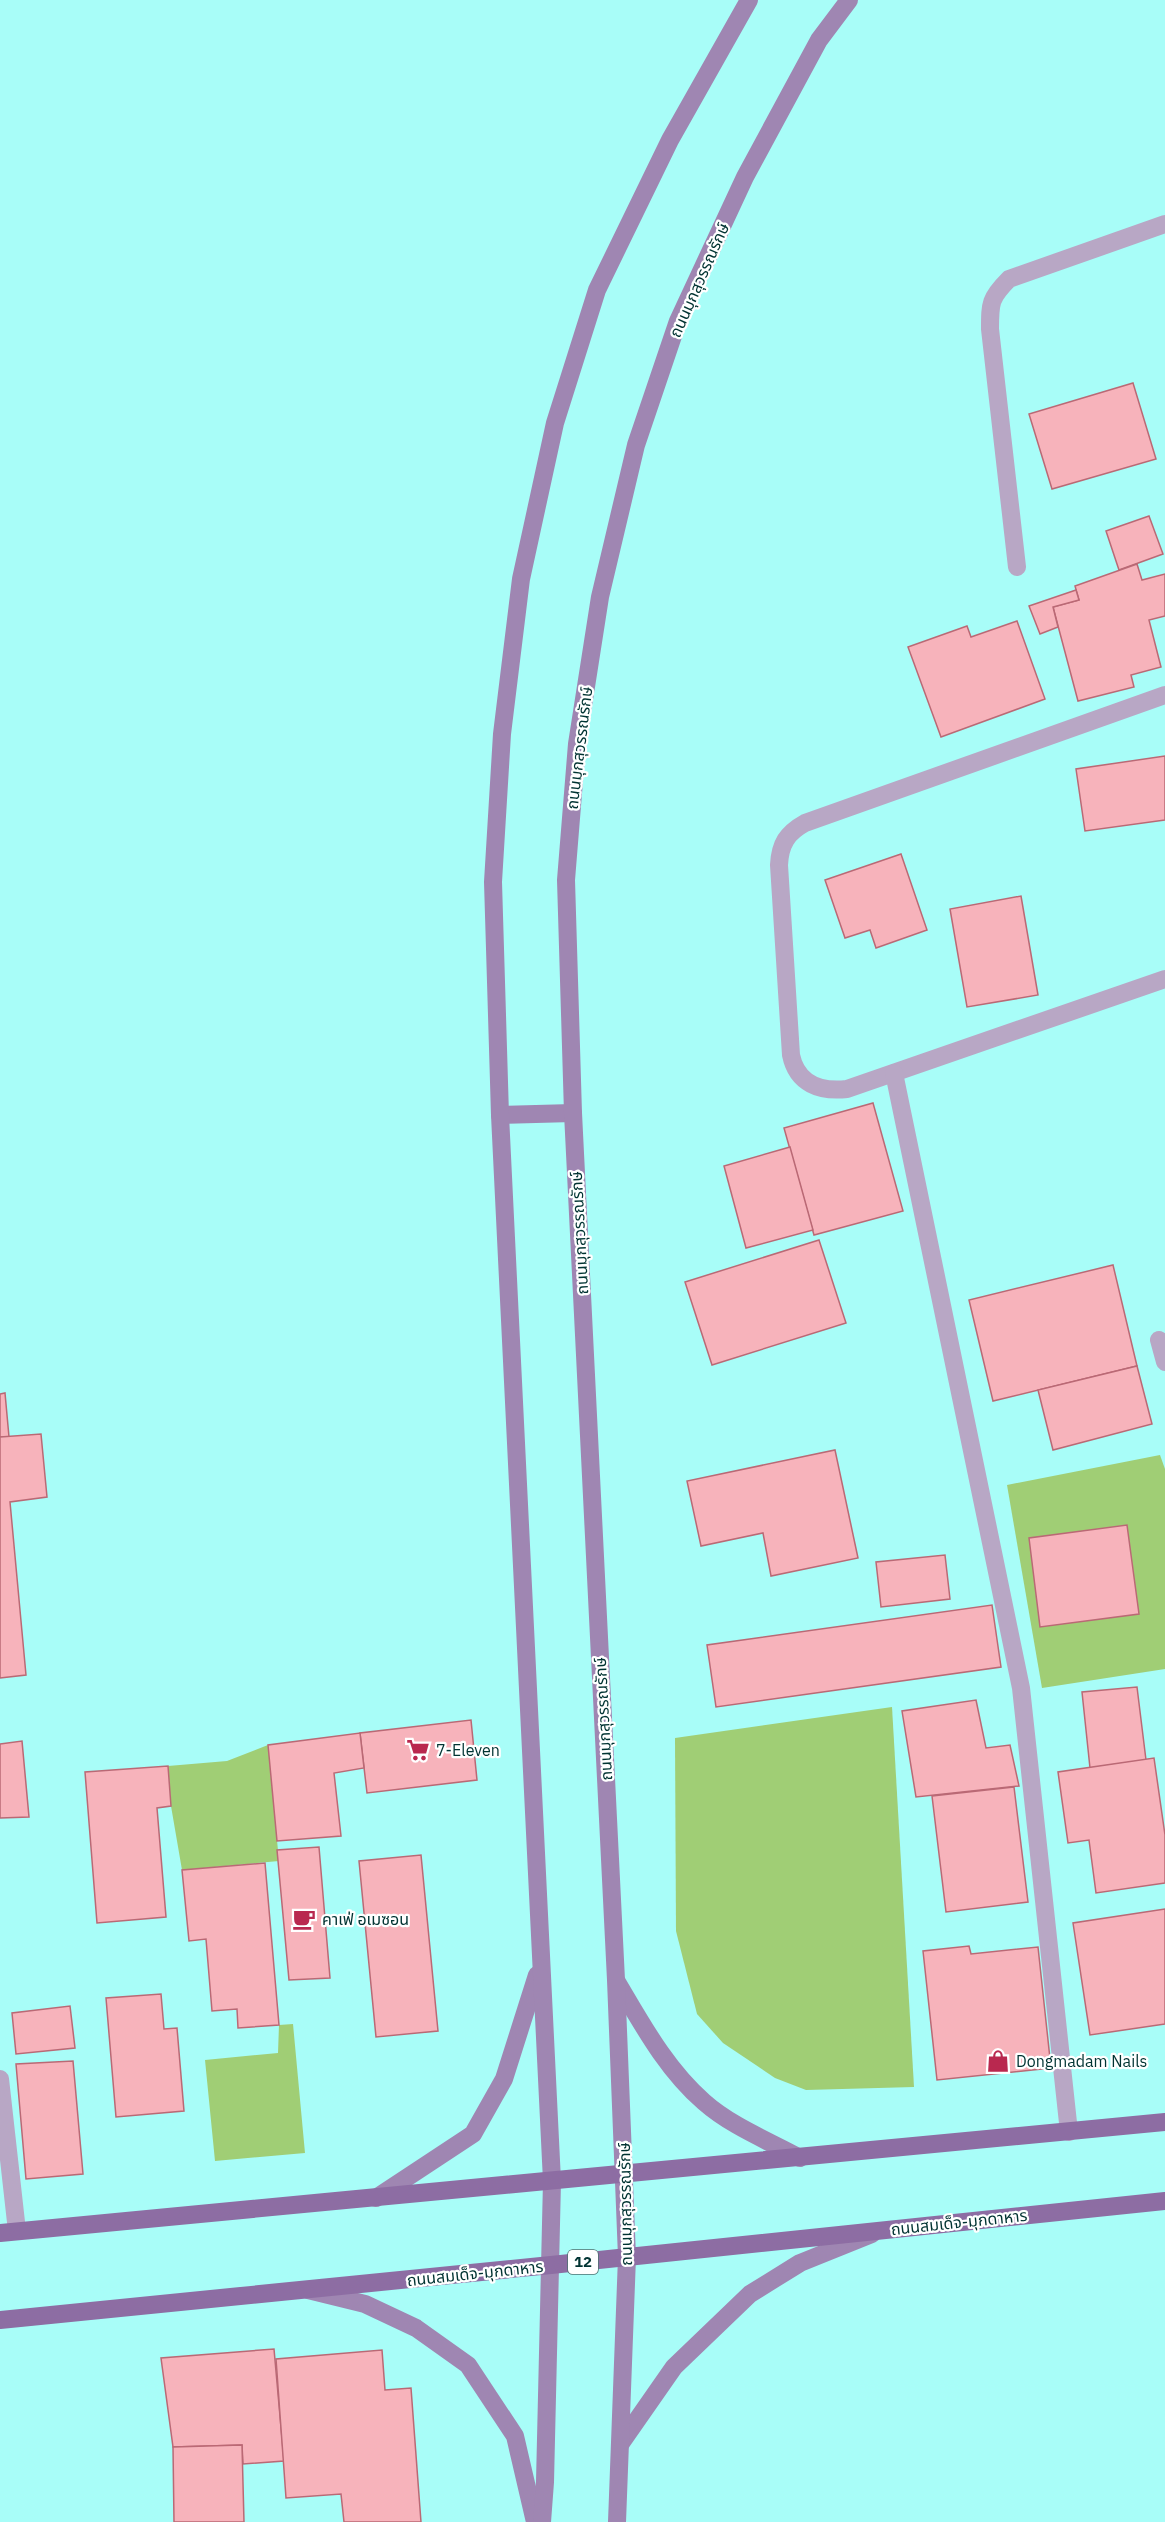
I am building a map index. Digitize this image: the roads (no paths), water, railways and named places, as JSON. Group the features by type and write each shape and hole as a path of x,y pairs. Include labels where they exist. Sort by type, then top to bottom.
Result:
{"main road":[{"path":"542,2522 552,2181 500,1115 493,882 502,734 521,579 555,423 597,290 670,140 749,0"},
{"name":"ถนนมุกสุวรรณรักษ์","path":"618,2522 627,2257 616,1980 573,1113 566,880 577,744 600,597 636,445 678,321 745,177 819,40 849,0"},
{"path":"500,1115 573,1113"},
{"path":"376,2198 473,2134 504,2079 541,1962"},
{"path":"616,1980 660,2053 704,2103 742,2127 801,2158"},
{"path":"9,2232 1165,2122"},
{"name":"ถนนสมเด็จ-มุกดาหาร","path":"0,2320 1165,2201"},
{"path":"621,2443 674,2367 750,2294 800,2263 882,2230"},
{"path":"307,2290 365,2304 416,2328 468,2365 515,2436 535,2522"}],"street":[{"path":"1017,567 990,328 990,309 994,294 1009,279 1165,224"},
{"path":"1165,695 805,823 792,830 783,842 779,865 791,1055 794,1068 802,1078 817,1087 832,1091 847,1089 1165,979"},
{"path":"894,1073 1021,1688 1069,2132"},
{"path":"1159,1340 1165,1362"},
{"path":"0,2079 9,2232"}],"place":[{"name":"7-Eleven","path":"418,1750"},
{"name":"คาเฟ่ อเมซอน","path":"304,1919"},
{"name":"Dongmadam Nails","path":"998,2061"}]}
